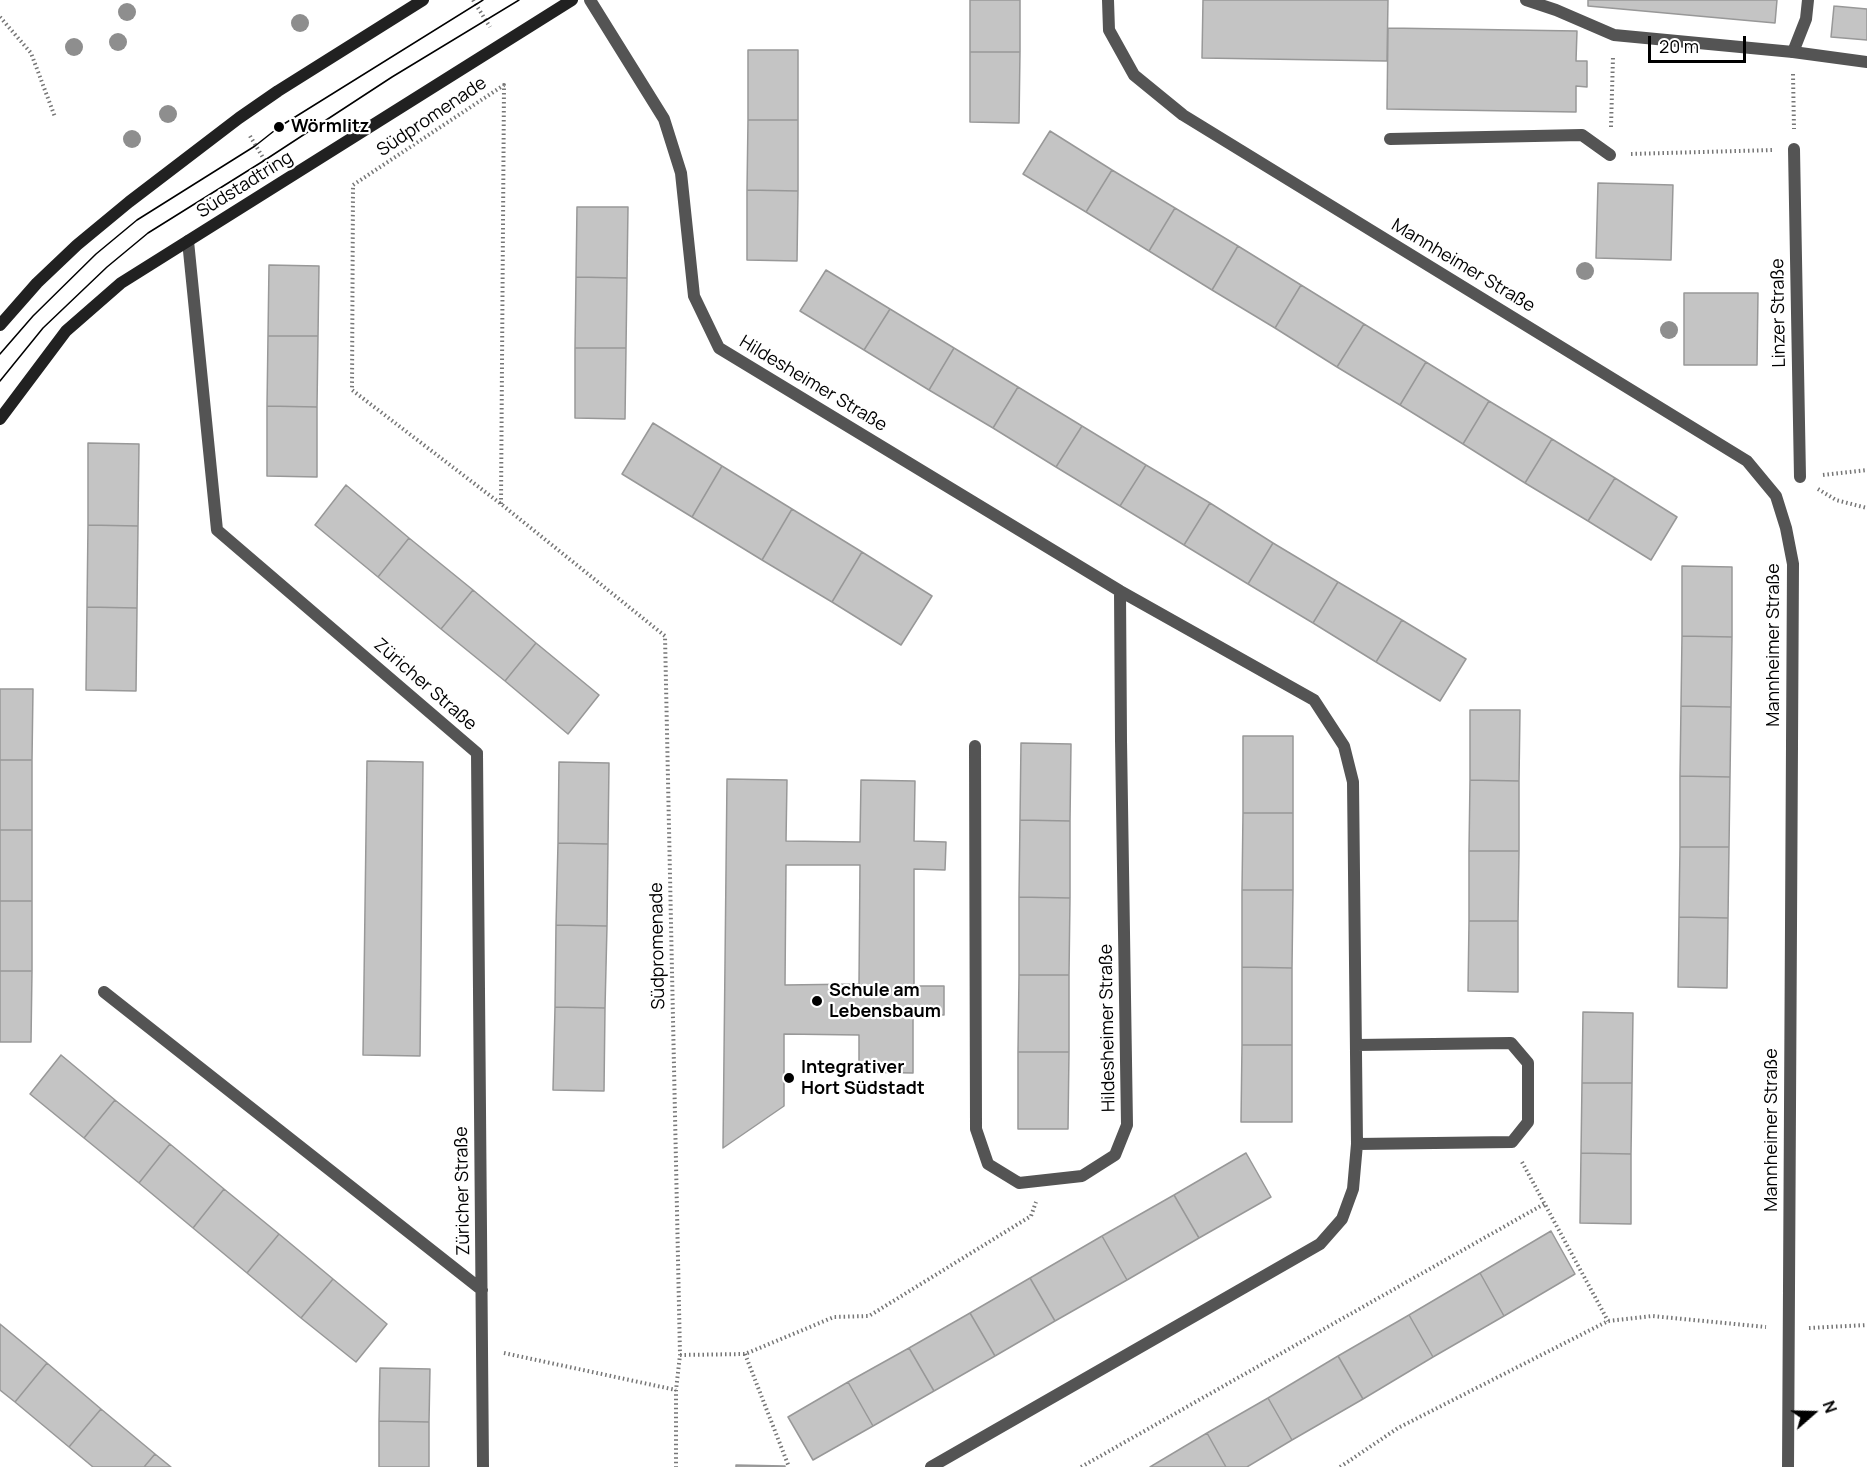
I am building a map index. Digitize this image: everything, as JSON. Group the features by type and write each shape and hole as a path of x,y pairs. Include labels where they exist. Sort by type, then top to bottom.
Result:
{"street":[{"path":"0,325 37,283 77,245 129,202 278,91 423,0"},
{"name":"Südstadtring","path":"0,419 66,332 121,283 572,0"},
{"name":"Hildesheimer Straße","path":"590,0 664,118 681,173 694,296 719,348 1120,591 1314,700 1344,746 1353,782 1357,1144 1353,1189 1342,1219 1320,1244 931,1467"},
{"name":"Mannheimer Straße","path":"1108,0 1109,30 1134,75 1183,115 1747,461 1776,496 1786,528 1793,564 1788,1467"},
{"path":"1526,0 1614,35 1793,52 1867,62"},
{"path":"1793,52 1806,19 1808,0"},
{"path":"1390,139 1582,135 1610,155"},
{"name":"Linzer Straße","path":"1794,149 1800,477"},
{"name":"Züricher Straße","path":"189,241 217,530 477,753 483,1467"},
{"name":"Hildesheimer Straße","path":"975,746 976,1129 988,1164 1019,1183 1082,1176 1115,1155 1127,1125 1120,591"},
{"name":"Züricher Straße","path":"104,992 482,1290"},
{"path":"1356,1045 1511,1043 1528,1063 1528,1122 1512,1142 1357,1144"}],"path":[{"path":"473,0 501,45"},
{"path":"0,17 31,53 55,117"},
{"path":"1614,35 1610,155 1794,149 1793,52"},
{"name":"Südpromenade","path":"501,504 504,85 353,185 352,390 501,504 665,636 680,1355 676,1390 676,1467"},
{"path":"239,118 281,184"},
{"path":"1800,477 1836,500 1867,508"},
{"path":"1512,1142 1608,1321"},
{"path":"680,1355 745,1354 834,1317 869,1316 1031,1216 1043,1182"},
{"path":"1081,1467 1544,1204"},
{"path":"1340,1467 1398,1428 1608,1321 1652,1316 1789,1329 1867,1325"},
{"path":"483,1348 676,1390"},
{"path":"745,1354 789,1467"}],"building":[{"path":"970,0 1020,0 1020,52 970,52"},
{"path":"1203,0 1388,0 1387,61 1202,58"},
{"path":"1588,0 1777,0 1775,23 1588,6"},
{"path":"1834,6 1867,9 1867,40 1831,37"},
{"path":"1388,28 1577,31 1576,61 1587,61 1587,87 1576,86 1576,112 1387,109"},
{"path":"748,50 798,50 798,120 748,120"},
{"path":"970,52 1020,52 1019,123 970,122"},
{"path":"748,120 798,120 798,191 747,190"},
{"path":"1050,131 1112,170 1086,212 1023,174"},
{"path":"1112,170 1175,208 1149,251 1086,212"},
{"path":"1598,183 1673,185 1671,260 1596,258"},
{"path":"747,190 798,191 797,261 747,260"},
{"path":"577,207 628,207 627,278 576,277"},
{"path":"1175,208 1238,246 1212,290 1149,251"},
{"path":"1238,246 1301,285 1275,328 1212,290"},
{"path":"269,265 319,266 318,336 268,336"},
{"path":"826,270 890,309 864,350 800,311"},
{"path":"576,277 627,278 626,348 575,348"},
{"path":"1301,285 1364,324 1337,367 1275,328"},
{"path":"1684,293 1758,293 1757,365 1684,365"},
{"path":"890,309 954,348 929,390 864,350"},
{"path":"1364,324 1426,362 1400,405 1337,367"},
{"path":"268,336 318,336 317,407 267,406"},
{"path":"575,348 626,348 625,419 575,418"},
{"path":"954,348 1018,387 993,428 929,390"},
{"path":"1426,362 1489,401 1463,444 1400,405"},
{"path":"1018,387 1082,426 1056,467 993,428"},
{"path":"1489,401 1552,439 1525,483 1463,444"},
{"path":"267,406 317,407 317,477 267,476"},
{"path":"653,423 722,466 692,517 622,474"},
{"path":"1082,426 1146,465 1120,506 1056,467"},
{"path":"1552,439 1615,478 1588,521 1525,483"},
{"path":"88,443 139,444 138,526 88,525"},
{"path":"1146,465 1210,503 1184,545 1120,506"},
{"path":"722,466 792,509 762,560 692,517"},
{"path":"1615,478 1677,517 1651,560 1588,521"},
{"path":"346,485 409,538 378,577 315,525"},
{"path":"1210,503 1273,543 1248,584 1184,545"},
{"path":"792,509 862,552 832,602 762,560"},
{"path":"88,525 138,526 137,608 87,607"},
{"path":"409,538 473,590 441,629 378,577"},
{"path":"1273,543 1338,582 1313,623 1248,584"},
{"path":"862,552 932,596 901,645 832,602"},
{"path":"1682,566 1732,567 1732,637 1682,636"},
{"path":"1338,582 1402,620 1376,662 1313,623"},
{"path":"473,590 536,643 505,681 441,629"},
{"path":"87,607 137,608 136,691 86,690"},
{"path":"1402,620 1466,659 1440,701 1376,662"},
{"path":"1682,636 1732,637 1731,707 1681,706"},
{"path":"536,643 599,695 568,734 505,681"},
{"path":"0,689 33,689 32,760 0,760"},
{"path":"1681,706 1731,707 1730,777 1680,776"},
{"path":"1470,710 1520,710 1519,781 1470,780"},
{"path":"1243,736 1293,736 1293,813 1243,813"},
{"path":"1021,743 1071,744 1070,821 1020,820"},
{"path":"0,760 32,760 32,830 0,830"},
{"path":"367,761 423,762 420,1056 363,1055"},
{"path":"559,762 609,763 608,844 558,843"},
{"path":"1680,776 1730,777 1729,847 1680,847"},
{"path":"727,779 787,780 786,841 860,842 861,780 915,781 914,841 946,842 945,870 914,869 914,986 944,986 944,1015 913,1014 913,1073 859,1072 859,1035 784,1034 784,1106 723,1148","holes":["786,865 860,865 859,984 785,985"]},
{"path":"1470,780 1519,781 1519,851 1469,851"},
{"path":"1243,813 1293,813 1293,890 1242,890"},
{"path":"1020,820 1070,821 1070,898 1019,897"},
{"path":"0,830 32,830 32,901 0,901"},
{"path":"558,843 608,844 607,926 556,925"},
{"path":"1680,847 1729,847 1728,918 1679,917"},
{"path":"1469,851 1519,851 1518,921 1469,921"},
{"path":"1242,890 1293,890 1292,968 1242,967"},
{"path":"1019,897 1070,898 1069,975 1019,975"},
{"path":"0,901 32,901 32,971 0,971"},
{"path":"1679,917 1728,918 1727,988 1678,987"},
{"path":"1469,921 1518,921 1518,992 1468,991"},
{"path":"556,925 607,926 605,1008 555,1007"},
{"path":"1242,967 1292,968 1292,1045 1242,1045"},
{"path":"0,971 32,971 31,1042 0,1042"},
{"path":"1019,975 1069,975 1069,1052 1018,1052"},
{"path":"555,1007 605,1008 604,1091 553,1090"},
{"path":"1583,1012 1633,1013 1632,1083 1582,1083"},
{"path":"1242,1045 1292,1045 1292,1122 1241,1122"},
{"path":"1018,1052 1069,1052 1068,1129 1018,1129"},
{"path":"61,1055 115,1100 84,1138 30,1094"},
{"path":"1582,1083 1632,1083 1631,1154 1581,1153"},
{"path":"115,1100 170,1144 139,1183 84,1138"},
{"path":"170,1144 224,1189 193,1228 139,1183"},
{"path":"1246,1153 1271,1197 1199,1238 1174,1195"},
{"path":"1581,1153 1631,1154 1631,1224 1580,1223"},
{"path":"224,1189 279,1234 247,1273 193,1228"},
{"path":"1174,1195 1199,1238 1127,1280 1102,1236"},
{"path":"1551,1231 1575,1274 1504,1316 1480,1273"},
{"path":"279,1234 333,1279 301,1318 247,1273"},
{"path":"1102,1236 1127,1280 1055,1321 1030,1278"},
{"path":"1480,1273 1504,1316 1433,1357 1409,1315"},
{"path":"1030,1278 1055,1321 995,1356 970,1313"},
{"path":"333,1279 387,1324 356,1362 301,1318"},
{"path":"970,1313 995,1356 934,1391 909,1348"},
{"path":"1409,1315 1433,1357 1363,1399 1338,1356"},
{"path":"0,1324 47,1363 15,1402 0,1390"},
{"path":"909,1348 934,1391 873,1426 848,1382"},
{"path":"1338,1356 1363,1399 1292,1440 1268,1398"},
{"path":"47,1363 101,1409 69,1447 15,1402"},
{"path":"380,1368 430,1369 429,1422 379,1421"},
{"path":"848,1382 873,1426 813,1460 788,1417"},
{"path":"1268,1398 1292,1440 1247,1467 1226,1467 1207,1433"},
{"path":"101,1409 155,1454 144,1467 93,1467 69,1447"},
{"path":"379,1421 429,1422 429,1467 379,1467"},
{"path":"1207,1433 1226,1467 1150,1467"},
{"path":"155,1454 171,1467 144,1467"},
{"path":"736,1465 785,1466 785,1467 736,1467"}],"tram line":[{"path":"0,354 33,316 96,254 137,220 255,146 279,127 483,0"},
{"path":"0,381 43,328 107,267 148,233 392,77 519,0"}],"place":[{"name":"Wörmlitz","path":"279,127"},
{"name":"Schule am Lebensbaum","path":"817,1001"},
{"name":"Integrativer Hort Südstadt","path":"789,1078"}]}
